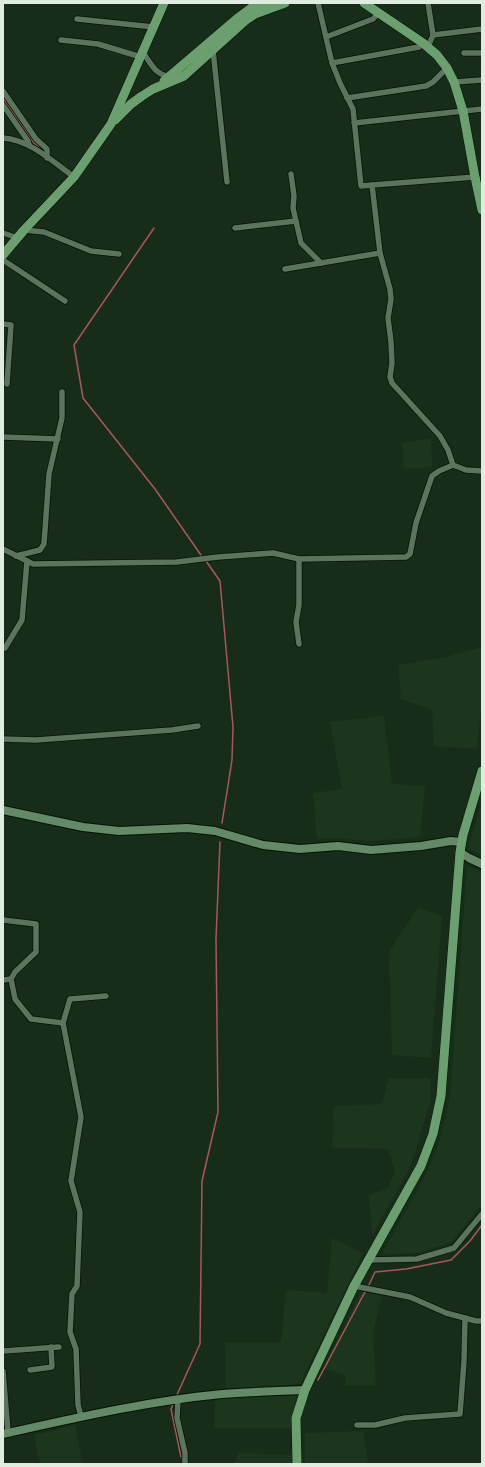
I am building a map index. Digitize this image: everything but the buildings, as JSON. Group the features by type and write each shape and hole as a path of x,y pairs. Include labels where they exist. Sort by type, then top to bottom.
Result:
{"main road":[{"path":"111,124 164,3"},
{"path":"3,255 24,230 74,177 111,124 131,104 171,76 251,8 265,3"},
{"path":"251,8 285,3"},
{"path":"364,3 426,45 437,55 447,68 454,82 463,111 482,210"},
{"path":"157,87 184,76 246,20 251,8"},
{"path":"297,1464 296,1418 305,1390 354,1286 421,1166 433,1134 441,1096 460,852 482,771"},
{"path":"3,810 83,827 120,831 187,828 215,830 263,845 300,849 338,846 371,850 421,846 451,841 462,842"},
{"path":"460,852 482,864"},
{"path":"5,1433 81,1416 178,1400 222,1394 305,1390"}],"street":[{"path":"318,3 332,63 353,109 361,186 475,177"},
{"path":"332,63 426,45 432,35 428,3"},
{"path":"326,37 373,19 378,13"},
{"path":"77,19 154,27"},
{"path":"432,35 482,29"},
{"path":"61,40 98,44 142,54 159,73 166,76 171,76"},
{"path":"213,50 227,182"},
{"path":"464,53 482,53"},
{"path":"347,98 426,86 433,82 447,68"},
{"path":"454,82 482,80"},
{"path":"3,91 36,139 47,149 47,158"},
{"path":"3,105 28,141 29,145"},
{"path":"354,123 482,109"},
{"path":"3,138 15,139 29,145 74,177"},
{"path":"292,174 294,196 293,208 301,243 321,263"},
{"path":"372,185 380,253 390,289 391,299 388,318 392,363 390,377 392,383 440,436 448,450 453,466"},
{"path":"235,228 296,221"},
{"path":"24,230 44,232 91,251 120,254"},
{"path":"3,233 18,238"},
{"path":"285,269 380,253"},
{"path":"3,260 65,301"},
{"path":"3,324 11,325 7,384"},
{"path":"16,556 40,550 44,544 49,474 62,418 62,392"},
{"path":"3,437 58,439"},
{"path":"3,549 32,564 177,562 273,553 299,559 406,558 410,554 416,523 432,476 439,471 453,466 466,470 482,471"},
{"path":"299,559 299,605 296,622 299,644"},
{"path":"5,648 22,620 26,561"},
{"path":"3,739 36,740 172,730 198,726"},
{"path":"3,920 36,924 36,952 15,972 12,979 15,999 32,1019 63,1023"},
{"path":"3,980 12,979"},
{"path":"81,1416 78,1405 76,1349 70,1332 72,1294 77,1286 80,1212 71,1181 81,1117 63,1023 70,999 106,996"},
{"path":"369,1260 417,1259 454,1248 482,1214"},
{"path":"354,1286 410,1297 446,1312 465,1318 482,1321"},
{"path":"357,1425 375,1425 405,1418 460,1414 464,1361 465,1318"},
{"path":"30,1370 52,1367 51,1347"},
{"path":"3,1351 59,1347"},
{"path":"3,1371 5,1433"},
{"path":"178,1400 177,1418 185,1453 185,1464"}],"shaded area":[{"path":"431,438 432,467 404,469 402,443"},
{"path":"482,647 482,698 477,749 434,746 432,710 401,699 398,665 446,657"},
{"path":"384,716 392,784 425,786 420,837 371,841 338,838 317,839 313,793 342,789 330,722"},
{"path":"482,801 482,855 468,849"},
{"path":"467,866 482,872 482,1205 450,1243 416,1253 382,1254 429,1169 441,1136 450,1097"},
{"path":"418,908 442,916 431,1058 392,1055 389,952"},
{"path":"389,1078 430,1078 431,1099 411,1165 372,1236 369,1195 389,1187 395,1170 388,1149 332,1148 334,1106 382,1104"},
{"path":"332,1238 363,1253 300,1384 226,1390 225,1342 281,1342 286,1290 327,1293"},
{"path":"361,1292 382,1296 373,1333 376,1386 345,1386 346,1375 323,1369"},
{"path":"298,1395 292,1418 292,1428 214,1428 215,1398"},
{"path":"75,1425 83,1464 40,1464 34,1435"},
{"path":"363,1431 368,1464 305,1464 305,1433"},
{"path":"238,1453 293,1455 293,1464 234,1464"}],"waterway":[{"path":"3,98 34,143 39,147"},
{"path":"154,228 74,345 83,398 155,489 203,558"},
{"path":"206,561 220,581 233,727 232,760 222,823"},
{"path":"176,1397 200,1344 202,1181 218,1112 216,938 220,842"},
{"path":"368,1287 375,1272 406,1269 451,1260 470,1241 482,1225"},
{"path":"318,1380 366,1290"},
{"path":"174,1402 171,1409 181,1457"}]}
